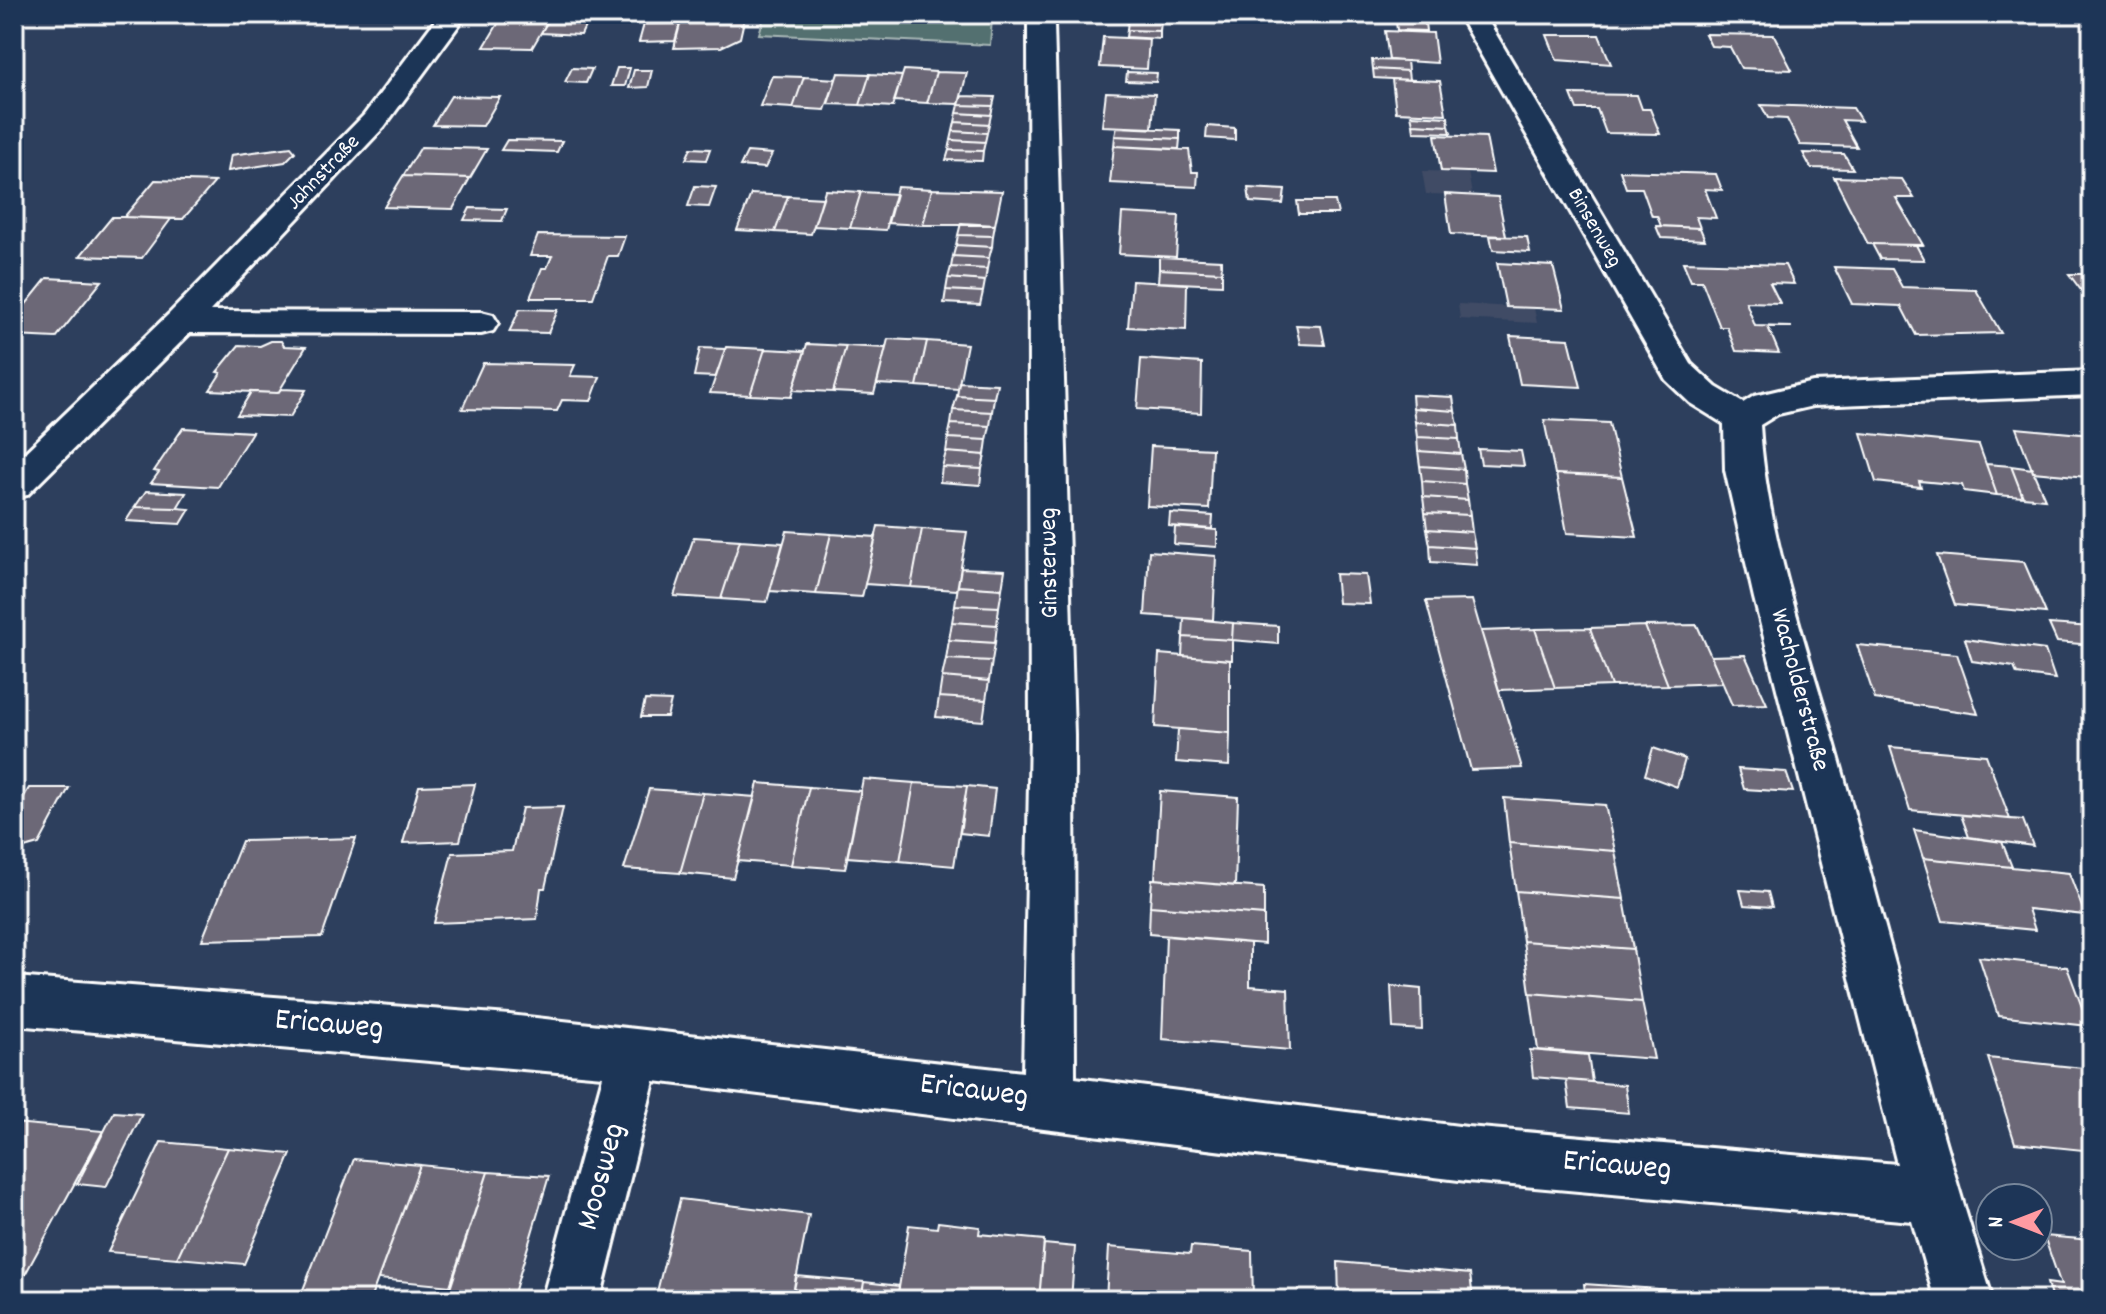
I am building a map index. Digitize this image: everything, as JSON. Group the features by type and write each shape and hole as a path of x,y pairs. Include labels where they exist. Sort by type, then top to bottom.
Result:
{"street":[{"name":"Jahnstraße","path":"14,485 181,322 374,121 454,14"},
{"name":"Binsenweg","path":"1471,14 1678,372 1703,395 1742,419"},
{"name":"Ginsterweg","path":"1041,24 1052,735 1049,1101"},
{"path":"181,322 481,323"},
{"path":"1742,419 1767,405 1813,394 2092,383"},
{"name":"Wacholderstraße","path":"1742,419 1744,470 1774,598 1932,1195 1964,1300"},
{"name":"Ericaweg","path":"14,1001 635,1053 1467,1154 1932,1195"},
{"name":"Moosweg","path":"571,1300 635,1053"}],"shaded area":[{"path":"1422,171 1468,172 1472,195 1426,194"},
{"path":"1458,304 1534,308 1537,323 1460,319"}],"green space":[{"path":"765,14 1007,14 992,18 990,45 759,34"}],"building":[{"path":"1091,14 1137,14 1136,20 1090,18"},
{"path":"1700,14 1736,14 1739,20 1703,19"},
{"path":"745,16 740,38 721,47 674,48 682,17"},
{"path":"502,17 549,19 532,48 484,47"},
{"path":"549,19 588,20 581,35 541,33"},
{"path":"1128,20 1161,21 1160,31 1127,30"},
{"path":"1396,22 1425,23 1426,31 1397,30"},
{"path":"680,23 675,41 639,42 644,24"},
{"path":"1127,30 1160,31 1160,39 1126,37"},
{"path":"1385,31 1433,33 1437,63 1389,60"},
{"path":"1705,34 1774,35 1792,70 1741,68 1730,47 1711,46"},
{"path":"1547,35 1599,35 1611,64 1557,60"},
{"path":"1103,37 1149,39 1147,69 1100,67"},
{"path":"1372,60 1407,61 1408,71 1373,69"},
{"path":"572,68 592,69 586,83 565,82"},
{"path":"617,68 630,68 625,86 611,86"},
{"path":"1373,69 1408,71 1409,80 1374,78"},
{"path":"634,70 652,70 648,87 629,88"},
{"path":"904,70 936,72 927,103 894,101"},
{"path":"936,72 967,73 959,104 927,103"},
{"path":"1127,72 1157,73 1156,82 1126,81"},
{"path":"838,73 870,74 860,105 828,104"},
{"path":"870,74 902,76 893,107 860,105"},
{"path":"772,76 804,77 793,108 760,106"},
{"path":"804,77 836,79 825,110 793,108"},
{"path":"1392,79 1440,81 1446,114 1396,112"},
{"path":"1106,92 1155,94 1152,128 1102,126"},
{"path":"1571,94 1637,95 1642,109 1650,109 1660,134 1606,133 1597,109 1577,109"},
{"path":"451,96 500,97 483,126 433,125"},
{"path":"962,96 995,97 993,106 959,105"},
{"path":"959,105 993,106 991,115 957,113"},
{"path":"1761,105 1853,108 1861,121 1842,120 1857,147 1800,145 1787,119 1768,118"},
{"path":"957,113 991,115 989,124 955,122"},
{"path":"1411,115 1448,117 1449,126 1413,124"},
{"path":"955,122 989,124 987,133 953,131"},
{"path":"1413,124 1449,126 1451,133 1414,132"},
{"path":"1207,126 1235,128 1235,140 1206,138"},
{"path":"1117,127 1180,130 1180,139 1115,136"},
{"path":"953,131 987,133 985,142 951,140"},
{"path":"1435,135 1486,137 1493,173 1441,171"},
{"path":"1115,136 1180,139 1179,149 1114,146"},
{"path":"507,140 562,141 557,152 501,150"},
{"path":"951,140 985,142 983,151 949,150"},
{"path":"1114,146 1189,150 1192,172 1198,172 1197,187 1110,183"},
{"path":"291,147 295,152 285,162 228,171 231,155"},
{"path":"421,147 487,149 470,178 403,176"},
{"path":"691,148 710,149 706,160 686,159"},
{"path":"949,150 983,151 982,161 946,160"},
{"path":"747,152 772,154 765,168 740,166"},
{"path":"1803,153 1844,154 1853,169 1811,168"},
{"path":"1620,171 1716,174 1722,190 1705,189 1716,218 1696,217 1700,228 1661,226 1657,216 1652,216 1642,188 1626,188"},
{"path":"403,176 470,178 453,209 384,207"},
{"path":"1834,177 1902,179 1914,198 1896,198 1923,245 1868,244"},
{"path":"155,180 215,182 183,219 124,217"},
{"path":"695,186 716,187 709,207 688,206"},
{"path":"897,187 932,189 923,225 887,223"},
{"path":"1248,188 1285,190 1283,204 1250,202"},
{"path":"932,189 1002,191 995,225 923,225"},
{"path":"825,190 861,192 850,228 814,226"},
{"path":"861,192 896,194 886,230 850,228"},
{"path":"751,194 788,196 775,232 737,230"},
{"path":"1445,194 1498,197 1506,236 1451,234"},
{"path":"788,196 823,198 811,234 775,232"},
{"path":"1297,201 1335,201 1338,214 1299,214"},
{"path":"470,208 507,209 502,221 464,220"},
{"path":"1122,213 1179,216 1176,257 1119,254"},
{"path":"112,217 171,219 142,258 80,256"},
{"path":"961,223 995,225 993,236 958,235"},
{"path":"1656,226 1700,228 1705,240 1661,238"},
{"path":"538,235 625,236 618,256 608,256 593,298 530,298 542,268 547,268 552,256 530,256"},
{"path":"958,235 993,236 992,247 956,245"},
{"path":"1490,236 1527,237 1530,252 1493,250"},
{"path":"1872,244 1916,245 1924,260 1880,259"},
{"path":"956,245 992,247 989,258 953,256"},
{"path":"953,256 989,258 987,269 951,267"},
{"path":"1159,257 1221,260 1222,272 1159,269"},
{"path":"1683,262 1785,265 1794,284 1770,283 1780,303 1746,302 1755,326 1792,327 1768,327 1779,353 1736,351 1727,327 1720,327 1702,281 1691,281"},
{"path":"1497,263 1553,266 1564,309 1506,307"},
{"path":"951,267 987,269 985,281 948,278"},
{"path":"1834,267 1892,269 1902,287 1976,290 2001,333 1916,335 1901,306 1852,304"},
{"path":"1159,269 1222,272 1222,285 1158,282"},
{"path":"2069,274 2089,274 2092,278 2092,305"},
{"path":"47,278 102,281 56,338 14,336 14,319"},
{"path":"948,278 985,281 983,292 946,290"},
{"path":"1132,281 1187,284 1186,330 1128,327"},
{"path":"946,290 983,292 980,305 944,303"},
{"path":"520,309 558,310 548,333 509,332"},
{"path":"1296,325 1321,326 1325,345 1300,344"},
{"path":"1510,336 1569,339 1581,387 1520,384"},
{"path":"888,339 927,341 917,386 877,384"},
{"path":"281,341 284,346 306,347 278,393 210,390 221,373 217,372 239,345 260,346"},
{"path":"927,341 967,344 958,389 917,386"},
{"path":"807,344 846,346 833,392 793,390"},
{"path":"846,346 886,348 874,394 833,392"},
{"path":"726,347 765,349 750,395 710,393"},
{"path":"700,348 725,349 716,377 694,376"},
{"path":"765,349 805,351 791,397 750,395"},
{"path":"1141,359 1202,363 1201,413 1137,409"},
{"path":"483,363 575,365 570,376 600,377 591,401 562,400 557,411 462,409"},
{"path":"959,382 997,384 994,398 957,396"},
{"path":"281,389 306,390 290,417 237,415 251,392 278,393"},
{"path":"1412,395 1453,397 1455,411 1413,408"},
{"path":"957,396 994,398 992,412 953,410"},
{"path":"1413,408 1455,411 1458,425 1415,422"},
{"path":"953,410 992,412 990,426 951,424"},
{"path":"1544,420 1609,423 1622,477 1555,474"},
{"path":"1415,422 1458,425 1459,439 1417,437"},
{"path":"951,424 990,426 987,440 948,438"},
{"path":"183,428 252,432 218,487 151,483 159,472 154,471"},
{"path":"2016,428 2092,435 2092,483 2087,477 2033,472"},
{"path":"1861,433 1979,445 1997,495 1964,491 1962,485 1919,481 1921,487 1876,482"},
{"path":"1417,437 1459,439 1461,454 1418,451"},
{"path":"948,438 987,440 985,455 946,452"},
{"path":"1151,446 1212,449 1209,509 1147,506"},
{"path":"1478,449 1521,451 1524,466 1481,464"},
{"path":"1418,451 1461,454 1464,469 1420,466"},
{"path":"946,452 985,455 982,469 942,467"},
{"path":"1986,464 2011,466 2023,497 1997,495"},
{"path":"1420,466 1464,469 1465,484 1422,481"},
{"path":"2011,466 2032,469 2045,499 2023,497"},
{"path":"942,467 982,469 980,485 940,482"},
{"path":"1556,474 1622,477 1637,537 1567,533"},
{"path":"1422,481 1465,484 1468,500 1423,497"},
{"path":"146,491 186,493 177,508 135,507"},
{"path":"1423,497 1468,500 1470,515 1425,513"},
{"path":"135,507 190,509 181,524 126,521"},
{"path":"1170,513 1213,516 1212,529 1169,526"},
{"path":"1425,513 1470,515 1472,532 1427,529"},
{"path":"878,526 922,529 911,587 865,584"},
{"path":"1175,527 1217,530 1217,547 1174,544"},
{"path":"922,529 967,532 957,590 911,587"},
{"path":"1427,529 1472,532 1475,548 1430,545"},
{"path":"787,531 831,534 816,594 770,591"},
{"path":"831,534 876,537 862,597 816,594"},
{"path":"694,537 740,540 721,599 674,596"},
{"path":"740,540 783,543 767,602 721,599"},
{"path":"1430,545 1475,548 1477,565 1431,562"},
{"path":"1149,551 1216,556 1213,620 1145,615"},
{"path":"1937,555 2024,562 2046,613 1955,605"},
{"path":"961,568 1005,570 1002,589 958,586"},
{"path":"1335,574 1366,575 1370,604 1338,603"},
{"path":"958,586 1002,589 999,607 955,605"},
{"path":"1472,600 1522,768 1471,770 1426,601"},
{"path":"955,605 999,607 997,625 952,622"},
{"path":"1184,618 1233,623 1232,640 1183,637"},
{"path":"952,622 997,625 995,643 949,640"},
{"path":"1233,623 1278,626 1278,644 1232,640"},
{"path":"2049,624 2092,627 2092,645 2057,642"},
{"path":"1697,625 1723,683 1668,685 1645,626"},
{"path":"1645,626 1668,685 1611,686 1590,628"},
{"path":"1590,628 1611,686 1555,688 1535,629"},
{"path":"1535,629 1555,688 1499,690 1481,631"},
{"path":"1183,637 1232,640 1232,660 1182,656"},
{"path":"1965,639 2045,650 2055,679 2017,674 2014,667 1972,661"},
{"path":"949,640 995,643 992,661 946,659"},
{"path":"1857,645 1957,654 1978,714 1875,699"},
{"path":"1159,654 1230,660 1230,733 1155,727"},
{"path":"1745,655 1767,704 1732,705 1711,656"},
{"path":"946,659 992,661 989,681 942,677"},
{"path":"942,677 989,681 986,700 939,697"},
{"path":"939,697 986,700 983,721 936,717"},
{"path":"645,700 671,701 667,717 641,717"},
{"path":"1178,729 1230,733 1229,766 1176,762"},
{"path":"1890,747 1986,755 2010,819 1910,810"},
{"path":"1653,748 1685,759 1677,787 1645,775"},
{"path":"1738,769 1786,772 1793,792 1744,789"},
{"path":"863,779 914,783 900,861 847,857"},
{"path":"758,783 809,787 791,865 738,861"},
{"path":"914,783 967,786 954,866 900,861"},
{"path":"475,784 460,841 403,843 419,786"},
{"path":"967,786 995,789 989,836 960,833"},
{"path":"809,787 861,791 845,869 791,865"},
{"path":"29,788 69,788 39,844 14,851 14,805 19,805"},
{"path":"649,789 703,793 680,873 624,869"},
{"path":"1160,791 1238,797 1235,886 1155,879"},
{"path":"703,793 755,797 733,878 680,873"},
{"path":"1504,798 1605,805 1615,851 1509,843"},
{"path":"563,807 545,888 541,888 537,919 434,923 452,853 512,851 522,808"},
{"path":"1961,815 2023,820 2033,846 1969,837"},
{"path":"1914,830 2002,842 2012,867 1923,858"},
{"path":"356,838 322,937 202,940 242,841"},
{"path":"1509,843 1615,851 1624,899 1516,891"},
{"path":"1923,858 2069,873 2085,915 2028,909 2035,930 1943,921"},
{"path":"1152,879 1264,888 1264,915 1150,906"},
{"path":"1740,890 1768,892 1772,907 1744,905"},
{"path":"1516,891 1624,899 1633,949 1523,941"},
{"path":"1150,906 1264,915 1264,944 1149,934"},
{"path":"1166,936 1250,943 1250,986 1288,989 1290,1050 1162,1039"},
{"path":"1523,941 1633,949 1642,1002 1530,993"},
{"path":"1979,957 2067,967 2089,1026 1998,1016"},
{"path":"1391,986 1421,989 1422,1030 1393,1028"},
{"path":"1530,993 1642,1002 1654,1059 1538,1050"},
{"path":"1530,1050 1588,1055 1592,1082 1533,1077"},
{"path":"1988,1058 2092,1069 2092,1151 2015,1143"},
{"path":"1566,1080 1625,1085 1629,1113 1570,1108"},
{"path":"114,1112 142,1114 106,1187 77,1184"},
{"path":"14,1123 103,1131 15,1293 14,1293"},
{"path":"161,1142 228,1148 177,1258 108,1252"},
{"path":"228,1148 291,1154 244,1264 177,1258"},
{"path":"354,1159 420,1165 370,1300 299,1300"},
{"path":"420,1165 488,1172 451,1286 378,1279"},
{"path":"488,1172 549,1176 512,1300 447,1295"},
{"path":"680,1199 809,1215 792,1300 655,1300"},
{"path":"938,1222 980,1227 979,1234 1044,1240 1039,1300 897,1300 909,1225 937,1228"},
{"path":"2054,1237 2092,1240 2092,1300 2052,1300 2047,1283 2061,1285 2053,1262"},
{"path":"1044,1244 1075,1247 1071,1300 1039,1300"},
{"path":"1191,1246 1252,1251 1253,1300 1106,1300 1109,1247 1190,1254"},
{"path":"1338,1262 1470,1274 1473,1300 1339,1300"},
{"path":"796,1276 864,1282 861,1300 792,1300"},
{"path":"864,1282 899,1286 897,1300 861,1300"},
{"path":"1584,1284 1822,1300 1586,1300"}]}
